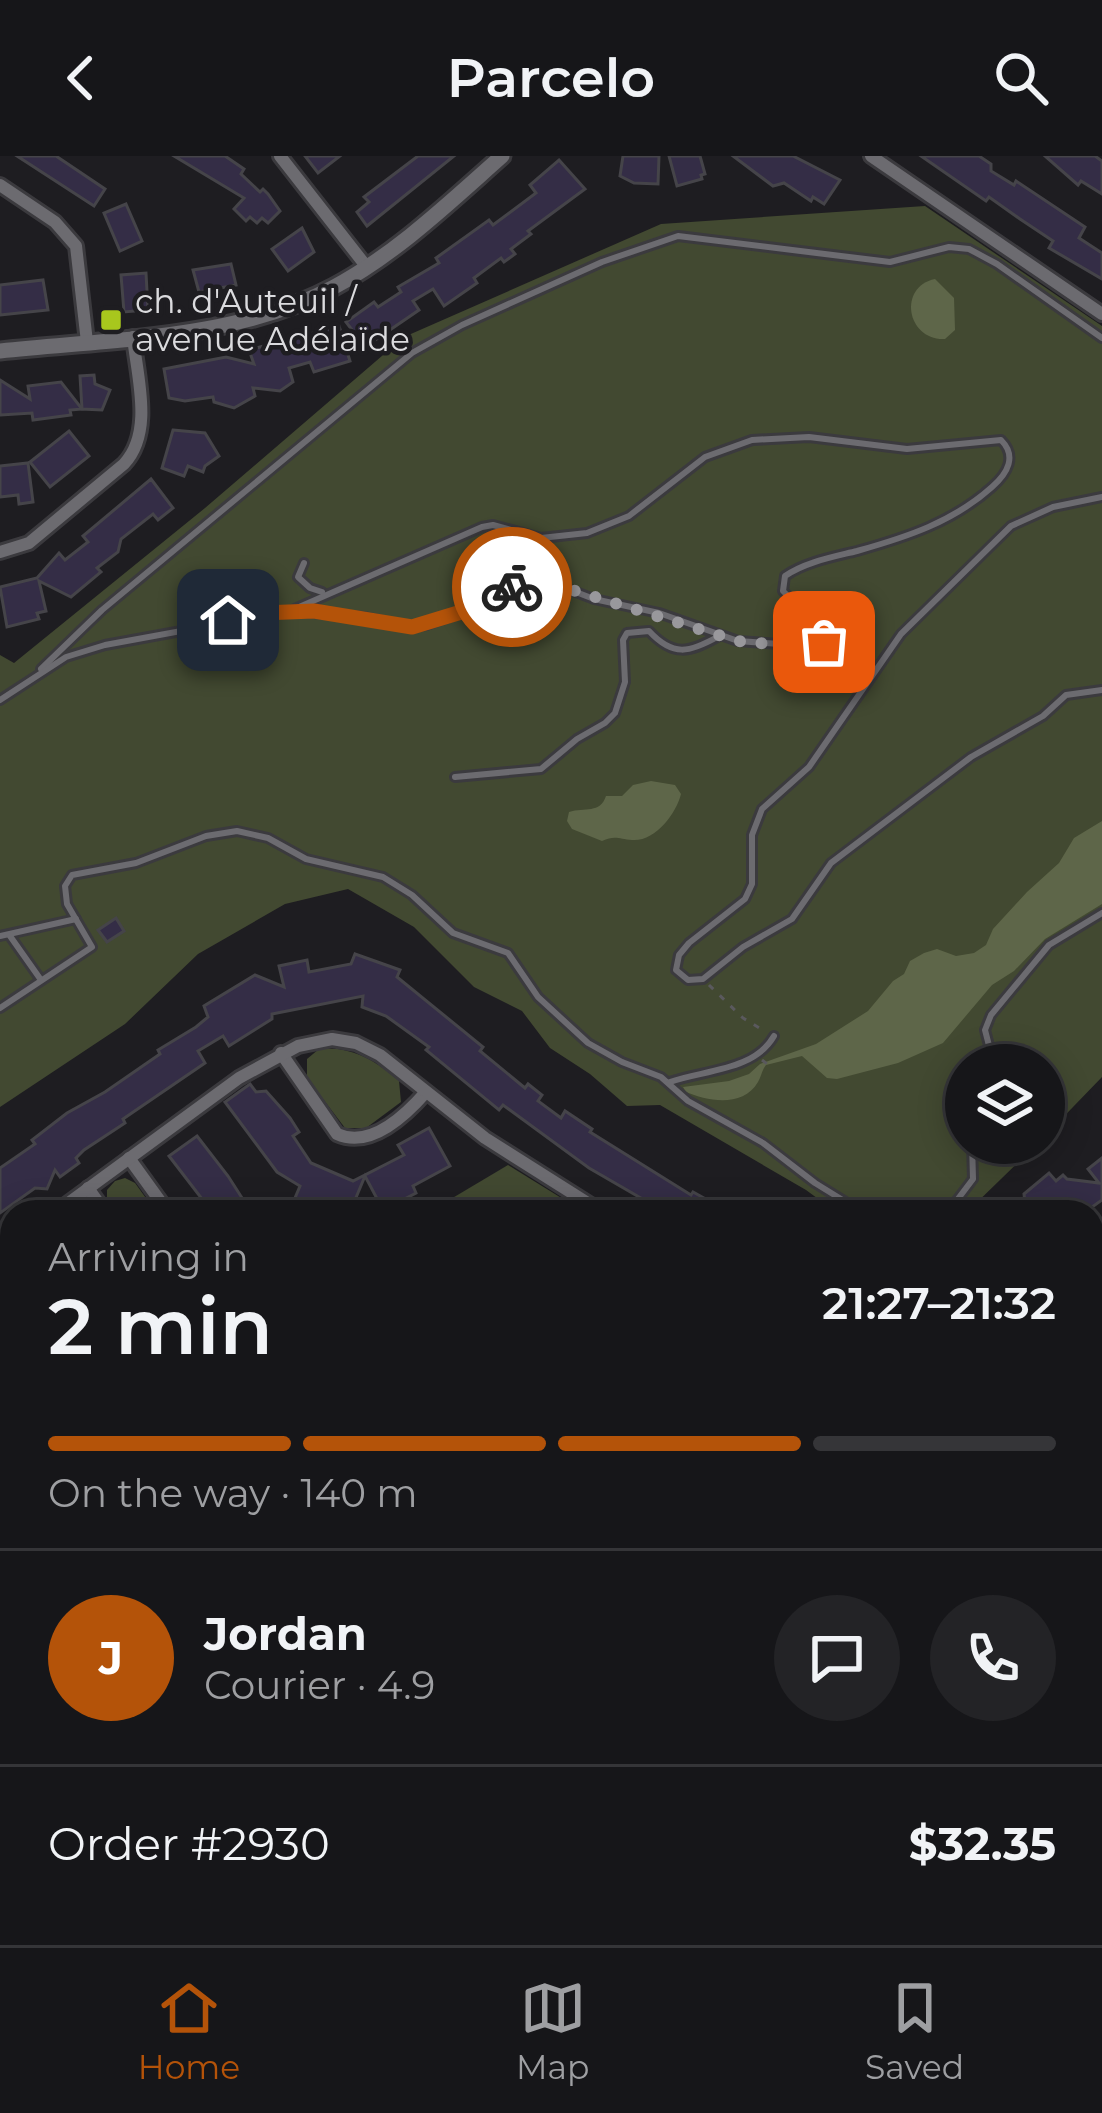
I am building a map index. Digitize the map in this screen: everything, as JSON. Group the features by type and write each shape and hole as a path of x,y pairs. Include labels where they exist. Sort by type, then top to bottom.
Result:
{"street":[{"path":"280,156 366,266"},
{"path":"0,351 204,328 280,309 366,266 502,156"},
{"path":"871,156 1102,314"},
{"path":"0,185 64,230 76,246 87,342"},
{"path":"0,552 22,548 35,539 135,450 141,423 133,337"},
{"path":"72,1200 238,1078 281,1053 322,1040 348,1040 380,1055 509,1155 582,1200"},
{"path":"281,1053 338,1134 347,1139 378,1132 426,1093"},
{"path":"129,1159 159,1200"},
{"path":"88,1188 96,1200"}],"lane":[{"path":"34,676 101,610 412,353 461,326 664,238 714,238 880,262 949,248 969,249 1102,338"},
{"path":"0,700 10,687 66,657 104,645 290,611 412,627 481,606 520,584 543,581 753,643 821,647 823,632 783,591 785,576 919,532 964,510 1008,469 1010,453 1004,441 908,449 809,437 734,443 705,457 629,516 608,526 556,539 493,525 482,527 290,611"},
{"path":"1102,497 1052,507 999,534 886,652 809,767 762,809 752,835 755,873 745,899 679,955 676,964 681,976 703,979 743,947 792,919 831,863 971,758 1043,716 1066,695 1102,690"},
{"path":"304,563 298,572 303,583 328,592"},
{"path":"455,777 541,769 605,723 622,698 627,664 622,640 627,633 649,631 665,649 674,651 721,635"},
{"path":"0,1008 92,947 65,892 72,875 136,863 222,832 250,832 306,859 383,877 453,933 508,953 538,997 588,1043 670,1082 688,1101 763,1142 843,1200"},
{"path":"989,1044 986,1030 991,1016 1048,945 1102,913"},
{"path":"0,937 76,919"},
{"path":"11,936 41,980"},
{"path":"670,1082 745,1060 760,1053 774,1036"},
{"path":"957,1200 973,1179 973,1164"}],"path":[{"path":"703,979 743,1018 774,1036"},
{"path":"763,1061 771,1067"}],"shaded area":[{"path":"925,206 1102,326 1102,1077 1065,1115 1065,1044 945,1044 945,1164 1016,1164 979,1200 820,1200 660,1105 627,1106 550,1048 522,1011 474,987 414,927 348,889 285,904 198,954 125,1024 0,1107 0,655 14,663 404,337 661,224"},
{"path":"935,279 954,298 955,330 945,339 922,332 912,313 915,292"},
{"path":"651,781 675,785 681,794 669,818 649,836 602,841 572,829 567,821 569,812 596,808 606,796 622,796 633,785"},
{"path":"1102,821 1102,904 1045,939 1014,971 992,985 943,1043 898,1063 837,1079 827,1078 802,1056 766,1065 751,1090 734,1099 714,1100 686,1092 683,1087 729,1081 760,1064 816,1044 868,1011 904,974 910,961 924,953 937,949 956,956 974,953 1059,863 1074,838"},
{"path":"319,1049 352,1052 381,1067 399,1081 401,1102 366,1128 345,1128 307,1078 307,1059"},
{"path":"508,1165 565,1200 449,1200"},
{"path":"125,1178 135,1183 147,1200 107,1200 107,1190"}],"building":[{"path":"17,156 56,156 105,189 94,206"},
{"path":"174,156 225,156 244,169 241,174 260,192 263,189 280,211 268,223 262,218 257,223 250,217 246,221 234,209 244,198"},
{"path":"305,156 340,156 318,173"},
{"path":"418,156 454,156 367,226 357,212 369,202 364,197"},
{"path":"623,156 659,156 658,184 634,183 620,176"},
{"path":"669,156 700,156 705,174 677,186"},
{"path":"733,156 793,156 840,180 824,204 784,183 773,186"},
{"path":"921,156 979,156 991,164 991,171 1014,185 1016,181 1085,227 1079,238 1102,253 1102,279 1049,248 1053,241 989,197 986,201"},
{"path":"1045,156 1095,156 1102,161 1102,194 1081,181 1078,185"},
{"path":"559,160 585,189 528,231 531,234 511,249 515,254 504,262 501,258 474,278 477,283 444,306 433,289 413,301 419,310 365,347 346,322 374,302 378,307 401,292 398,287 439,263 436,258 536,193 530,185"},
{"path":"126,204 142,241 120,251 104,213"},
{"path":"302,228 314,252 288,271 272,249"},
{"path":"231,264 236,285 199,292 193,270"},
{"path":"146,273 148,310 124,312 121,275"},
{"path":"43,280 48,310 0,315 0,285"},
{"path":"339,326 350,361 314,372 310,362 289,368 293,382 280,391 253,388 255,396 234,408 214,402 213,397 169,398 164,369 226,357 254,364 249,350"},
{"path":"94,375 95,384 110,390 102,410 82,409 80,376"},
{"path":"0,380 30,399 28,386 61,382 82,409 33,420 32,413 0,415"},
{"path":"173,430 205,433 219,456 203,472 188,466 184,476 162,468"},
{"path":"69,431 89,456 50,487 30,462"},
{"path":"28,463 33,502 19,504 18,495 0,497 0,466"},
{"path":"151,479 173,508 158,520 153,514 121,539 118,552 97,568 101,572 71,597 39,581 46,611 37,613 39,619 7,627 0,587 37,578 59,553 65,560 88,542 83,536"},
{"path":"116,918 124,931 107,942 98,930"},
{"path":"355,954 400,970 397,977 525,1088 528,1084 542,1095 538,1101 561,1118 565,1111 590,1132 691,1195 707,1200 644,1200 589,1168 503,1105 499,1110 426,1050 429,1047 386,1016 362,1007 363,996 272,1014 272,1019 229,1046 223,1036 198,1051 205,1063 123,1119 125,1123 84,1150 76,1158 79,1163 60,1177 55,1170 47,1189 35,1188 18,1200 0,1200 0,1168 35,1144 32,1140 67,1113 105,1092 196,1027 208,1017 204,1006 255,975 284,987 279,966 307,960 309,972 351,964"},
{"path":"250,1084 256,1092 266,1091 299,1132 293,1136 311,1163 353,1181 404,1155 398,1145 429,1128 450,1166 413,1186 416,1193 402,1200 378,1200 365,1176 355,1200 300,1200 295,1198 300,1186 277,1172 225,1102"},
{"path":"197,1136 243,1200 203,1200 169,1156"},
{"path":"1102,1158 1102,1200 1025,1200 1024,1194 1049,1173 1056,1181 1063,1175 1099,1183 1088,1169"}],"way so far":[{"path":"512,587 543,581 738,641 815,648 824,642"}],"place":[{"name":"ch. d'Auteuil / avenue Adélaïde","path":"111,320"}],"route":[{"path":"228,620 314,611 412,627 481,606 512,587"}]}
